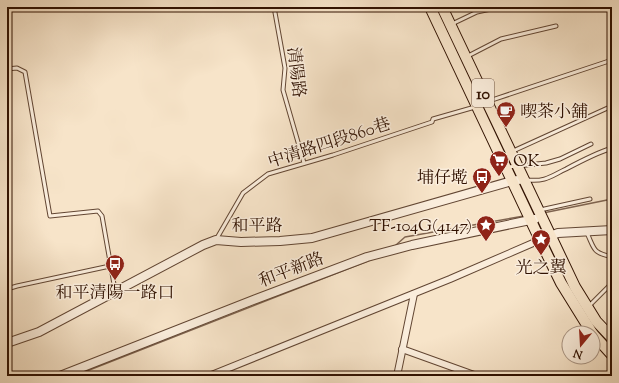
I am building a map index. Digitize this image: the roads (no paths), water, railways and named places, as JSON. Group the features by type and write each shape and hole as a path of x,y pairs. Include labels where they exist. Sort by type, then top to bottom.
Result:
{"main road":[{"name":"10","path":"430,7 476,107 561,283 587,325"},
{"name":"10","path":"442,7 550,236 587,308 612,338"},
{"path":"462,76 473,71"},
{"name":"10","path":"601,343 612,355"}],"street":[{"name":"和平路","path":"7,343 39,332 203,245 216,240 241,242 312,238 512,181 524,179"},
{"name":"和平新路","path":"60,376 367,257 540,214"},
{"path":"209,376 414,294 558,233 612,230"},
{"path":"397,376 414,294"},
{"path":"402,349 477,376"}],"lane":[{"name":"清陽路","path":"274,7 285,68 284,90 304,164"},
{"path":"451,25 477,12 500,7"},
{"path":"466,57 501,39 556,26"},
{"path":"487,102 612,60"},
{"path":"7,69 17,68 25,72 49,214 50,216 98,210 102,216 116,292"},
{"path":"500,157 612,106"},
{"name":"中清路四段860巷","path":"216,240 243,193 268,174 333,155 432,122 433,119 476,107"},
{"path":"505,167 546,163 591,144"},
{"path":"524,179 538,181 552,177 612,148"},
{"path":"540,214 590,200"},
{"path":"586,231 596,251 602,255 612,257"},
{"path":"7,289 110,266"},
{"path":"587,308 612,283"}],"waterway":[{"path":"543,213 612,199"},
{"path":"396,245 405,237 524,216"},
{"path":"74,376 373,259"}],"place":[{"name":"喫茶小舖","path":"506,128"},
{"name":"OK","path":"499,177"},
{"name":"埔仔墘","path":"482,194"},
{"name":"TF-104G(4147)","path":"486,242"},
{"name":"光之翼","path":"541,256"},
{"name":"和平清陽一路口","path":"115,281"}]}
